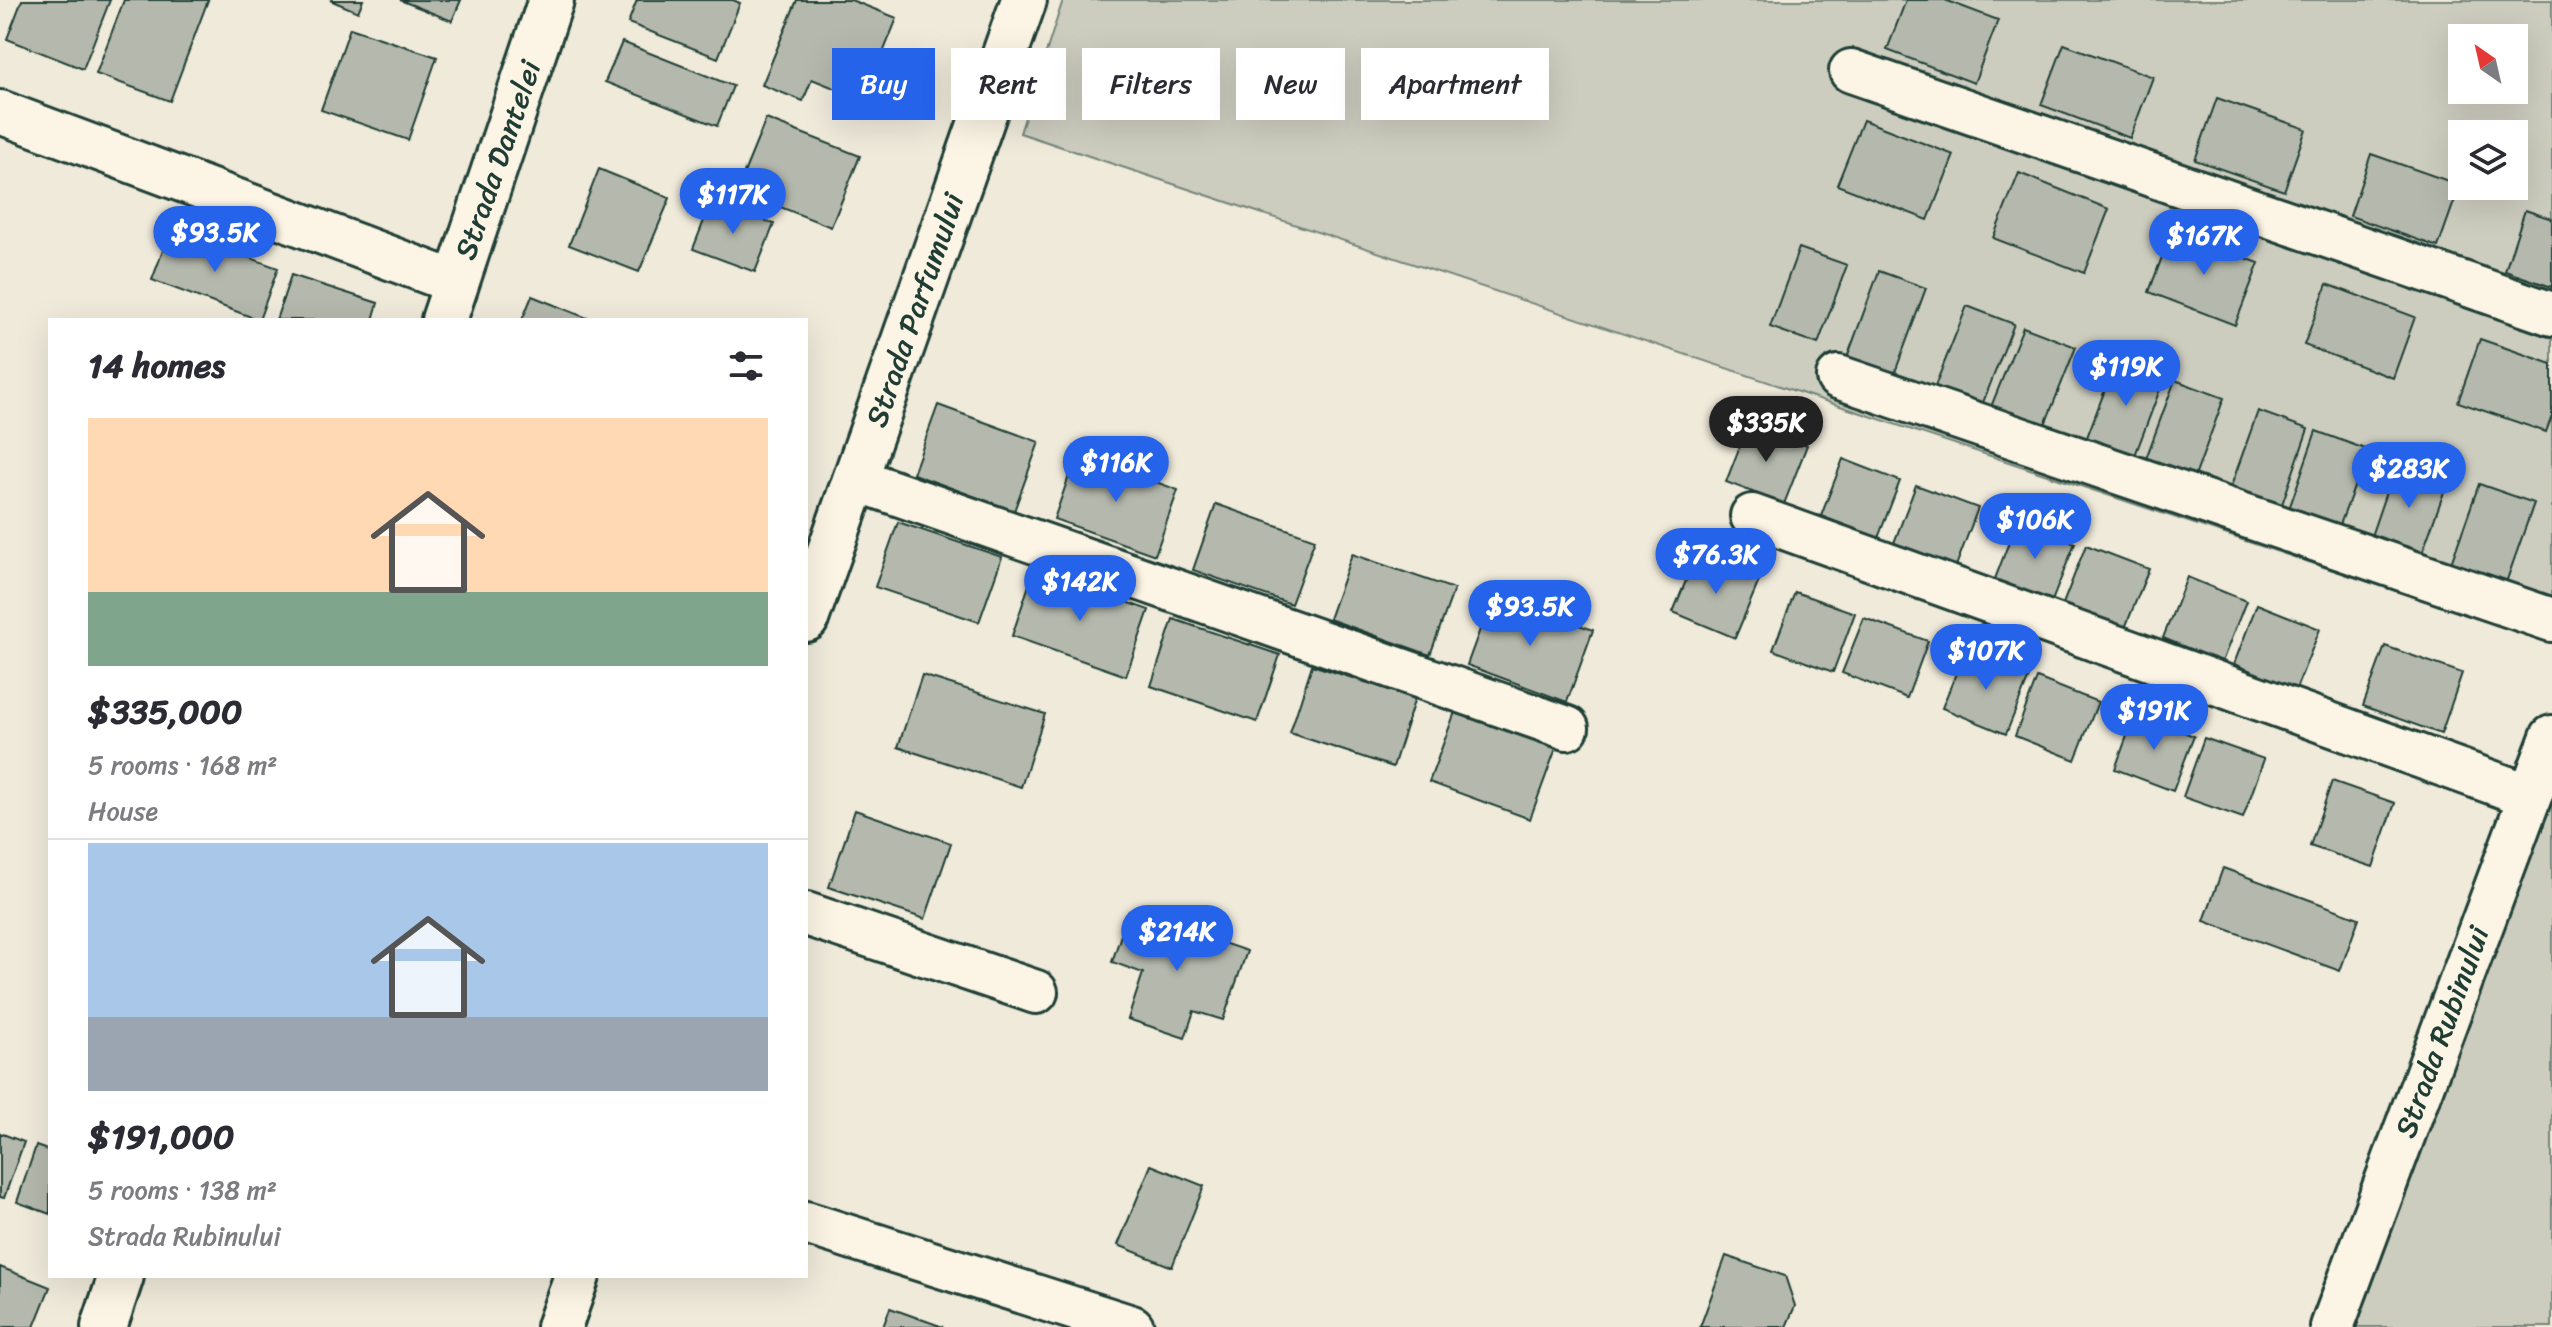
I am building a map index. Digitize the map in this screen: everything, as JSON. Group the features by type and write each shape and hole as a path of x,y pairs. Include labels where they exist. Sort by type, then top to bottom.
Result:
{"street":[{"name":"Strada Dantelei","path":"450,301 551,0"},
{"name":"Strada Parfumului","path":"808,613 1024,0"},
{"path":"1851,71 2552,314"},
{"path":"0,112 450,301"},
{"path":"1838,377 2552,620"},
{"path":"855,479 1567,728"},
{"path":"1752,516 2530,796"},
{"name":"Strada Rubinului","path":"2332,1327 2552,737"},
{"path":"808,915 1036,992"},
{"path":"808,1224 1132,1327"},
{"path":"104,1327 120,1278"},
{"path":"559,1327 576,1278"}],"shaded area":[{"path":"1063,0 2552,0 2552,643 1020,133 1024,120 1066,120 1066,48 1047,48"},
{"path":"2552,714 2552,1327 2334,1327"}],"building":[{"path":"22,0 110,0 83,69 7,39"},
{"path":"124,0 208,0 170,101 96,74"},
{"path":"330,0 363,0 358,12"},
{"path":"400,0 461,0 452,21"},
{"path":"637,0 733,0 740,3 718,58 628,23"},
{"path":"797,0 851,0 897,18 885,48 832,48 832,87 812,79 803,101 762,85"},
{"path":"1906,0 1945,0 1998,20 1974,83 1887,50"},
{"path":"350,28 437,57 408,140 321,110"},
{"path":"622,42 733,86 717,126 605,82"},
{"path":"2064,44 2153,77 2130,138 2041,105"},
{"path":"2217,98 2306,129 2284,191 2195,160"},
{"path":"766,119 860,156 831,227 737,190"},
{"path":"1863,120 1954,155 1928,220 1837,185"},
{"path":"2371,154 2448,181 2448,200 2455,200 2438,247 2350,216"},
{"path":"599,169 670,198 639,272 569,245"},
{"path":"2019,173 2109,209 2084,273 1993,238"},
{"path":"712,200 774,224 755,272 693,249"},
{"path":"2525,210 2552,219 2552,287 2505,271"},
{"path":"171,229 278,268 260,318 152,280"},
{"path":"2172,230 2259,263 2235,325 2149,292"},
{"path":"1799,248 1847,265 1818,344 1770,327"},
{"path":"1879,271 1926,288 1894,375 1847,358"},
{"path":"291,275 378,303 374,318 277,318"},
{"path":"2327,284 2415,317 2393,378 2304,345"},
{"path":"532,296 587,318 523,318"},
{"path":"1967,306 2014,324 1982,405 1935,386"},
{"path":"2023,327 2076,347 2044,427 1991,407"},
{"path":"2480,339 2552,364 2552,416 2546,432 2458,402"},
{"path":"2117,358 2165,376 2134,458 2086,440"},
{"path":"2175,380 2224,398 2193,482 2144,464"},
{"path":"938,405 1039,442 1014,511 913,474"},
{"path":"2258,411 2308,429 2280,510 2229,492"},
{"path":"1749,423 1807,445 1784,504 1726,482"},
{"path":"2316,431 2368,450 2338,530 2288,512"},
{"path":"1077,453 1178,490 1155,555 1054,519"},
{"path":"1843,459 1900,481 1878,538 1821,516"},
{"path":"2397,460 2449,478 2420,559 2369,542"},
{"path":"2479,484 2534,503 2503,591 2448,572"},
{"path":"1916,485 1978,508 1956,566 1894,543"},
{"path":"1216,504 1315,539 1291,604 1193,570"},
{"path":"2017,521 2075,543 2052,601 1995,579"},
{"path":"898,522 1002,557 979,622 875,587"},
{"path":"2086,545 2149,569 2125,628 2063,604"},
{"path":"1352,554 1454,589 1430,655 1329,619"},
{"path":"1697,554 1759,581 1735,638 1673,612"},
{"path":"1034,570 1149,610 1126,676 1012,636"},
{"path":"2187,577 2246,601 2222,662 2163,638"},
{"path":"1795,592 1855,613 1833,672 1773,650"},
{"path":"1493,594 1593,630 1567,702 1467,665"},
{"path":"2257,604 2320,629 2296,689 2234,664"},
{"path":"1864,618 1928,641 1907,698 1842,673"},
{"path":"1173,619 1280,655 1257,722 1151,686"},
{"path":"2385,646 2462,673 2441,734 2363,706"},
{"path":"1965,651 2029,677 2006,734 1942,708"},
{"path":"1312,665 1415,698 1393,767 1290,733"},
{"path":"922,675 1045,714 1021,787 898,747"},
{"path":"2037,678 2098,702 2075,760 2015,736"},
{"path":"1455,712 1556,748 1530,819 1429,782"},
{"path":"2135,714 2194,736 2173,791 2115,769"},
{"path":"2204,738 2264,759 2243,818 2183,797"},
{"path":"2332,781 2395,803 2373,867 2310,846"},
{"path":"855,810 951,843 925,919 829,887"},
{"path":"2223,868 2359,918 2340,971 2204,921"},
{"path":"1129,911 1247,951 1223,1020 1194,1011 1185,1038 1128,1019 1143,973 1112,962"},
{"path":"0,1133 24,1142 4,1198 0,1197"},
{"path":"36,1146 48,1150 48,1213 17,1202"},
{"path":"1151,1165 1204,1186 1172,1267 1118,1245"},
{"path":"1726,1256 1785,1276 1795,1306 1786,1327 1700,1327"},
{"path":"0,1267 50,1287 34,1327 0,1327"},
{"path":"890,1308 943,1327 883,1327"}]}
